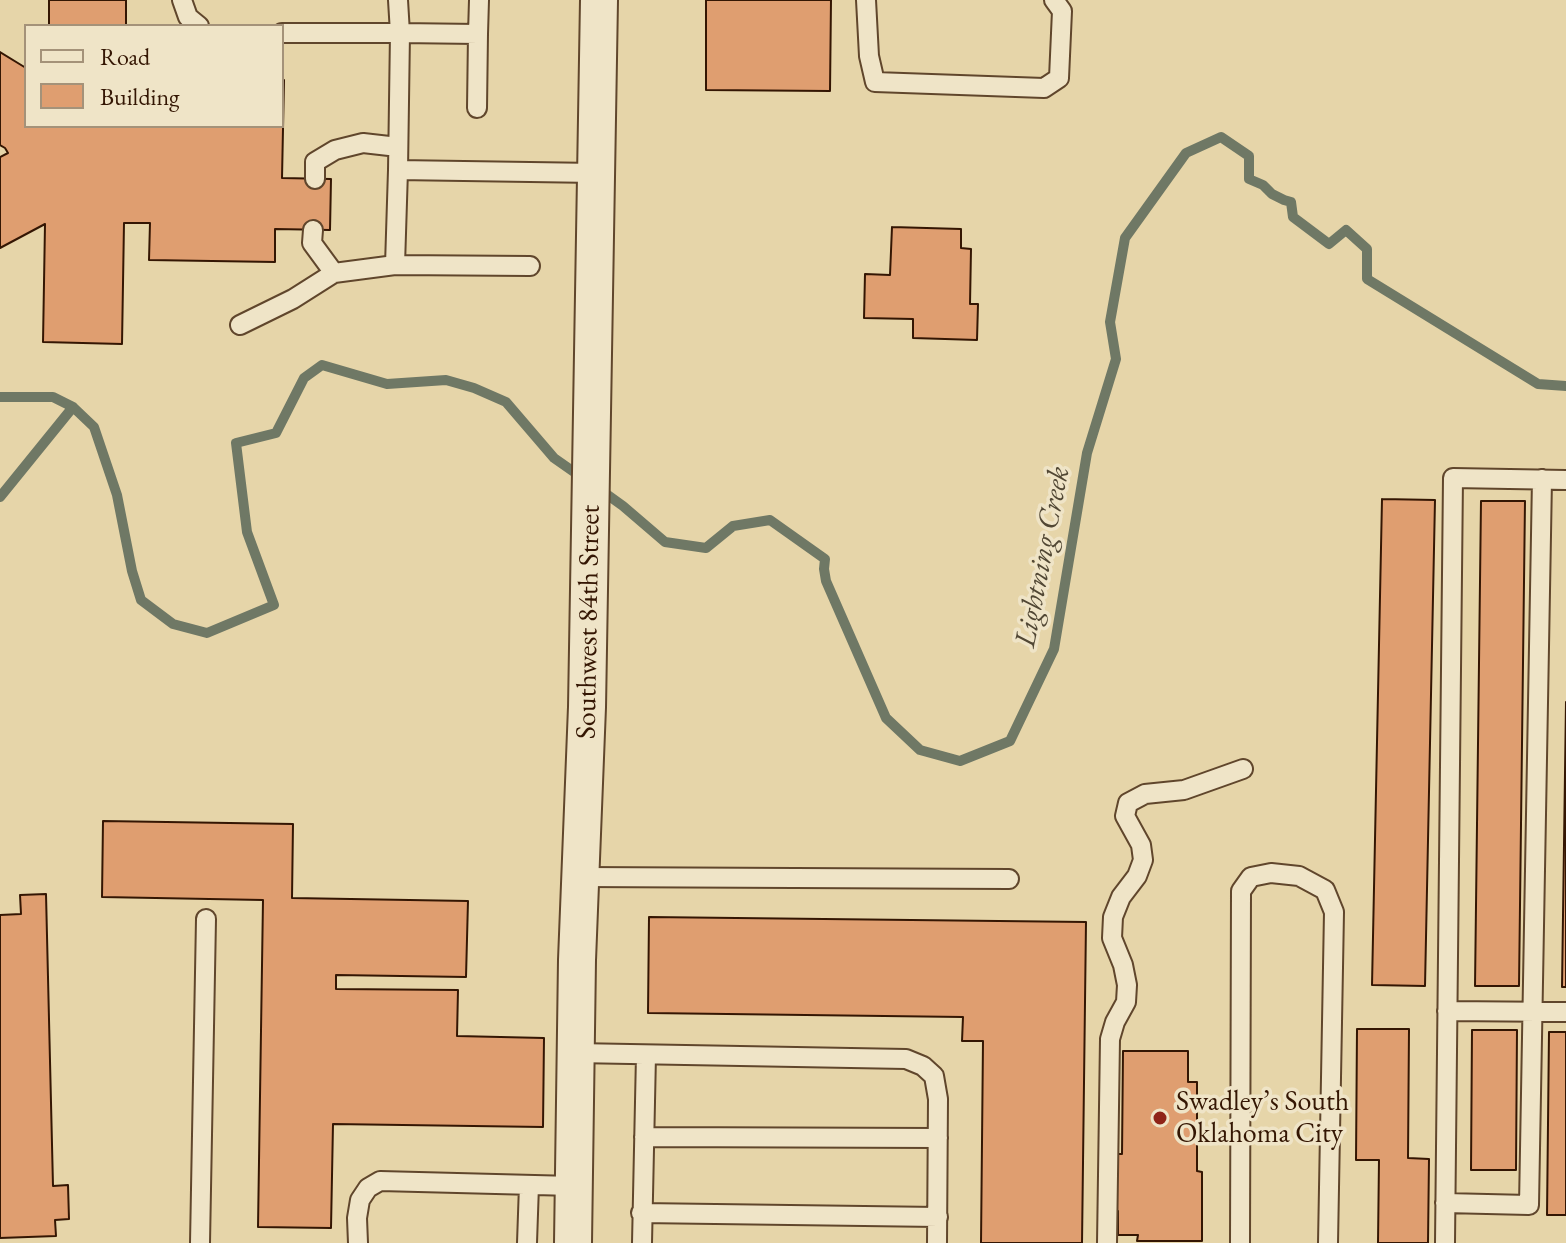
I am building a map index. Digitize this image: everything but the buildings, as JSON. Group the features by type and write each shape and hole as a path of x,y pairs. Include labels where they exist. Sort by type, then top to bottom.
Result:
{"street":[{"name":"Southwest 84th Street","path":"573,1243 575,1053 591,520 599,0"}],"lane":[{"path":"182,0 188,17 197,24"},
{"path":"395,265 398,0"},
{"path":"477,108 479,0"},
{"path":"866,0 869,56 875,82 1044,88 1059,78 1062,11 1054,0"},
{"path":"284,33 478,34"},
{"path":"315,179 315,162 335,150 363,143 398,147"},
{"path":"398,170 596,173"},
{"path":"313,230 312,243 334,273"},
{"path":"240,325 293,299 334,273 395,265 530,266"},
{"path":"1445,1243 1453,478 1566,480"},
{"path":"1445,1203 1529,1205 1542,479"},
{"path":"1107,1243 1110,1039 1126,1002 1127,985 1112,938 1113,917 1143,860 1141,845 1125,816 1128,803 1145,794 1184,790 1243,769"},
{"path":"1240,1243 1241,891 1251,877 1271,873 1299,876 1325,890 1334,912 1328,1243"},
{"path":"580,877 1009,879"},
{"path":"200,1243 206,919"},
{"path":"1447,1011 1566,1012"},
{"path":"575,1053 906,1059 923,1066 934,1076 938,1099 937,1243"},
{"path":"642,1243 646,1055"},
{"path":"644,1137 938,1138"},
{"path":"358,1243 360,1200 368,1188 380,1181 573,1186"},
{"path":"527,1243 529,1185"},
{"path":"641,1213 938,1217"}],"waterway":[{"name":"Lightning Creek","path":"598,488 665,542 706,548 733,526 770,520 825,559 826,581 886,718 920,750 960,761 1010,741 1054,649 1087,453 1116,359 1110,322 1125,238 1186,153 1221,137 1249,156 1249,179 1291,202 1293,217 1329,244 1346,230 1367,249 1367,279 1538,384 1566,386"},
{"name":"Lightning Creek","path":"0,397 53,397 73,407 94,427 117,495 141,600 173,624 207,633 274,605 247,532 236,443 276,433 304,378 322,365 387,384 446,380 474,388 506,402 554,458 584,479"},
{"path":"0,497 73,407"}],"place":[{"name":"Swadley’s South Oklahoma City","path":"1160,1118"}]}
